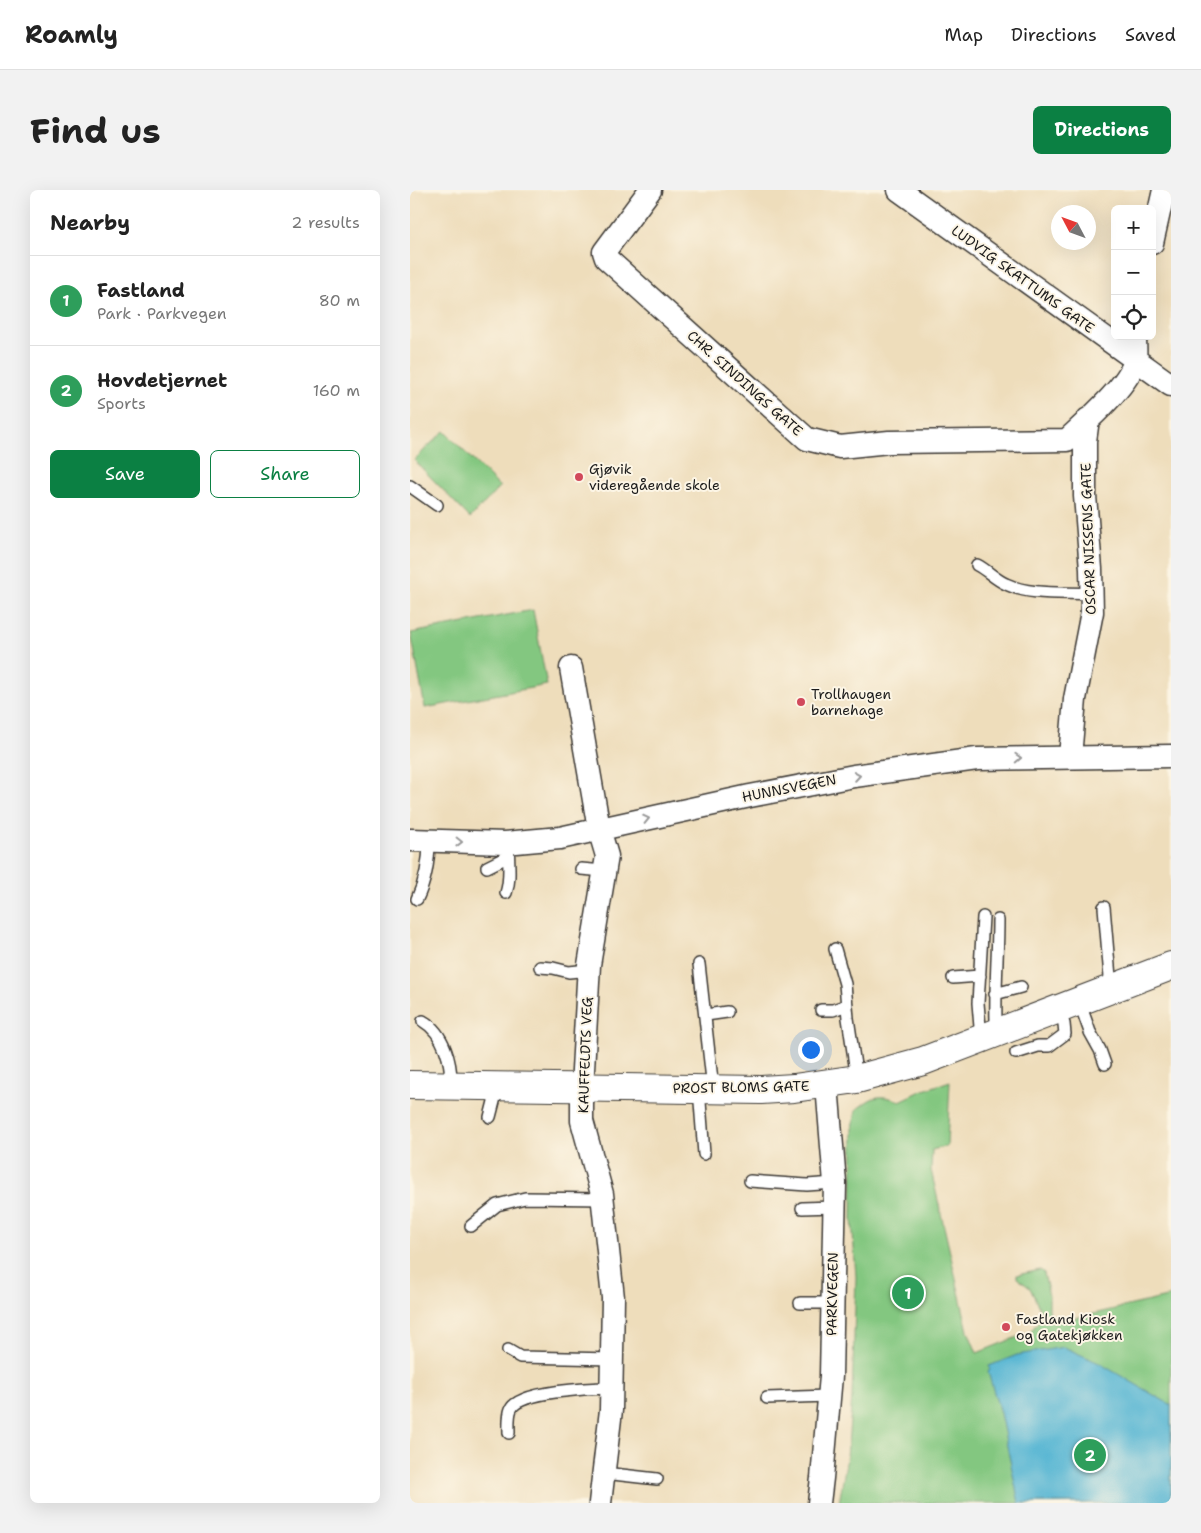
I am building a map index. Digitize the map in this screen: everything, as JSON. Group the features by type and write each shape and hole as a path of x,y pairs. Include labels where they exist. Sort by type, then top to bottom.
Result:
{"main road":[{"name":"PROST BLOMS GATE","path":"410,1085 761,1090 827,1084 857,1079 923,1061 989,1030 1069,1005 1171,966"}],"street":[{"name":"CHR. SINDINGS GATE","path":"650,190 604,252 606,258 807,439 840,447 889,442 1068,440 1088,419"},
{"name":"LUDVIG SKATTUMS GATE","path":"899,190 1171,385"},
{"path":"1156,225 1164,190"},
{"path":"1088,419 1129,375 1135,359 1135,340"},
{"name":"OSCAR NISSENS GATE","path":"1070,757 1075,699 1092,612 1086,496 1085,441 1088,419"},
{"name":"KAUFFELDTS VEG","path":"571,668 576,726 606,856 588,970 582,1087 582,1121 603,1199 613,1298 611,1410 600,1503"},
{"name":"HUNNSVEGEN","path":"419,840 508,850 750,796 871,773 978,759 1171,756"},
{"name":"PARKVEGEN","path":"819,1503 829,1396 835,1183 827,1084"}],"lane":[{"path":"410,486 437,505"},
{"path":"977,565 1003,583 1016,589 1092,594"},
{"path":"417,899 426,873 419,840"},
{"path":"487,867 508,850"},
{"path":"506,893 510,870 508,850"},
{"path":"581,869 604,871"},
{"path":"1104,907 1111,989"},
{"path":"983,917 978,1003 989,1030"},
{"path":"989,1030 995,994 998,920"},
{"path":"835,949 846,984 853,1064 857,1079"},
{"path":"699,964 706,1015 706,1089 699,1109 704,1154"},
{"path":"540,967 569,972 588,970"},
{"path":"953,978 980,976"},
{"path":"995,994 1021,987"},
{"path":"821,1010 833,1010 847,1005"},
{"path":"1016,1053 1038,1046 1049,1046 1065,1034 1064,1024 1069,1005"},
{"path":"1069,1005 1090,1032 1105,1064"},
{"path":"706,1015 727,1012"},
{"path":"423,1021 430,1025 444,1044 452,1073 451,1086"},
{"path":"490,1118 498,1086"},
{"path":"750,1181 807,1185 835,1183"},
{"path":"471,1226 497,1205 525,1198 603,1199"},
{"path":"802,1208 834,1207"},
{"path":"800,1303 832,1303"},
{"path":"508,1350 520,1358 612,1359"},
{"path":"508,1433 511,1409 520,1400 533,1396 595,1388 611,1388"},
{"path":"767,1398 829,1396"},
{"path":"604,1473 657,1479"}],"green space":[{"path":"444,431 500,487 470,518 414,460"},
{"path":"533,610 547,685 425,708 411,633"},
{"path":"950,1081 947,1146 932,1150 931,1170 968,1331 977,1353 1030,1332 1043,1316 1030,1288 1017,1278 1017,1275 1040,1270 1044,1273 1049,1296 1049,1310 1054,1323 1171,1296 1171,1503 839,1503 847,1457 852,1396 856,1277 852,1219 853,1128 856,1110 877,1097 887,1097 900,1101"}],"water":[{"path":"1064,1347 1099,1363 1171,1405 1171,1503 1019,1503 1000,1413 988,1372 989,1366 1017,1355"}],"place":[{"name":"Gjøvik videregående skole","path":"579,477"},
{"name":"Trollhaugen barnehage","path":"801,702"},
{"name":"Fastland","path":"908,1293"},
{"name":"Fastland Kiosk og Gatekjøkken","path":"1006,1327"},
{"name":"Hovdetjernet","path":"1090,1455"}]}
